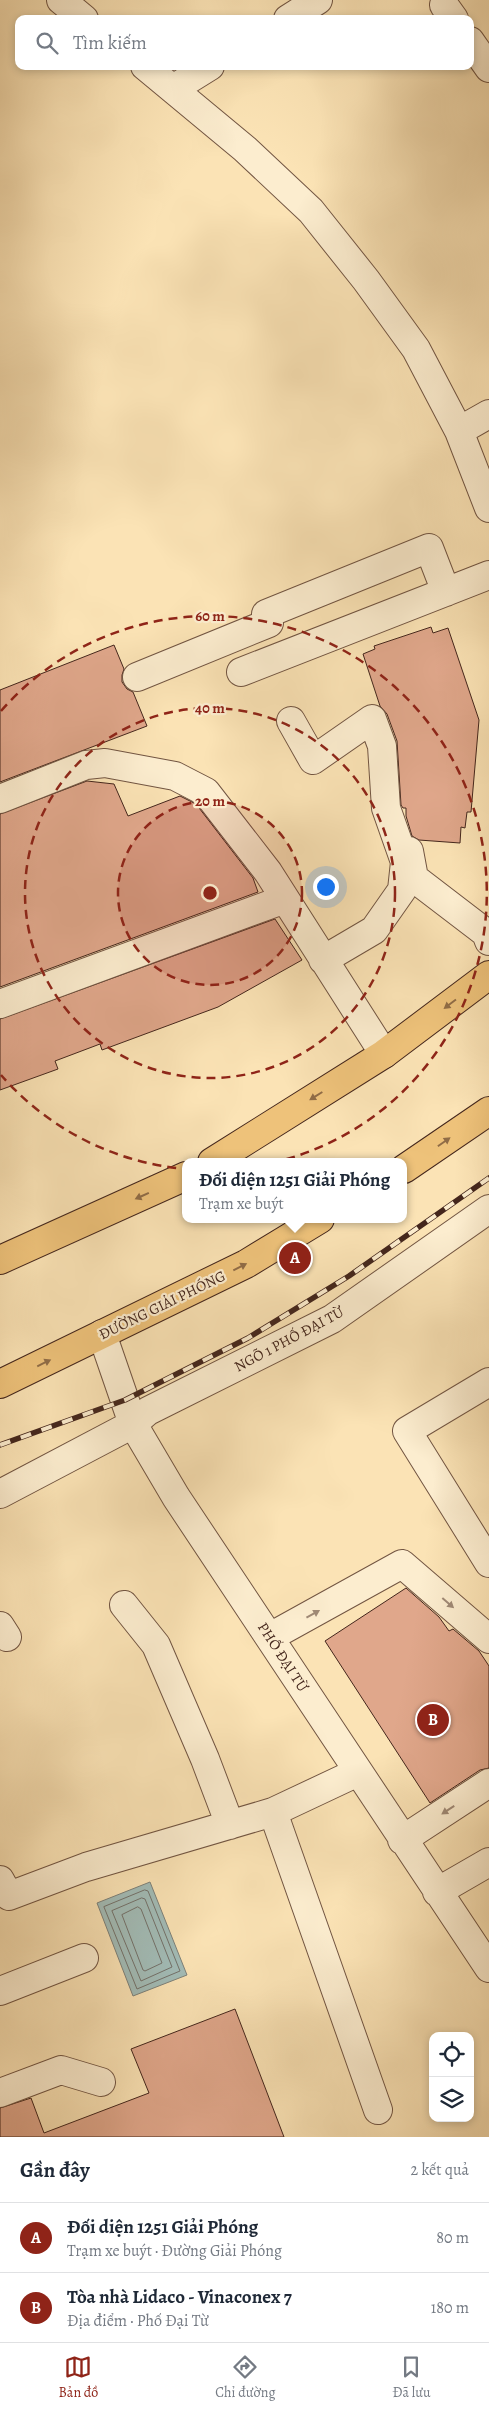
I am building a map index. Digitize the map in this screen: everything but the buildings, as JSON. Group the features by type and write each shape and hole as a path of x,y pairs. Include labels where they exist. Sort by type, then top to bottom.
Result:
{"main road":[{"path":"218,1158 384,1054 488,976"},
{"path":"407,1167 489,1111"},
{"path":"0,1260 182,1178"},
{"name":"ĐƯỜNG GIẢI PHÓNG","path":"0,1384 246,1264 313,1223"}],"street":[{"path":"60,0 79,15"},
{"path":"294,15 318,0"},
{"path":"474,47 489,68"},
{"path":"149,70 245,149 311,211 366,280 416,349 459,431 489,508"},
{"path":"173,89 204,70"},
{"path":"459,431 489,414"},
{"path":"137,677 269,623 266,614 429,548 446,592"},
{"path":"241,672 489,575"},
{"path":"291,721 313,760 372,719 382,746 386,808 405,862 402,890 374,930 323,960"},
{"path":"0,799 86,765 105,763 175,776 206,792 268,872 384,1054"},
{"path":"408,842 414,878 486,933 489,941 488,976"},
{"path":"0,1004 284,899"},
{"name":"NGÕ 1 PHỐ ĐẠI TỪ","path":"0,1494 133,1424 148,1411 332,1319 489,1210"},
{"name":"PHỐ ĐẠI TỪ","path":"102,1334 133,1424 176,1497 402,1840 489,1968"},
{"path":"485,1548 407,1431 489,1382"},
{"path":"270,1637 402,1564 489,1639"},
{"path":"124,1605 156,1645 205,1759 230,1825"},
{"path":"0,1880 9,1896 86,1867 273,1812 358,1772"},
{"path":"402,1840 489,1783"},
{"path":"273,1812 378,2110"},
{"path":"437,1892 489,1862"},
{"path":"0,1991 84,1958"},
{"path":"0,2093 61,2070 101,2082"}],"water":[{"path":"150,1882 187,1975 133,1996 97,1903"}],"railway":[{"path":"0,1445 125,1400 248,1338 349,1276 489,1178"}],"place":[{"name":"Đối diện 1251 Giải Phóng","path":"295,1258"},
{"name":"Tòa nhà Lidaco - Vinaconex 7","path":"433,1720"}]}
